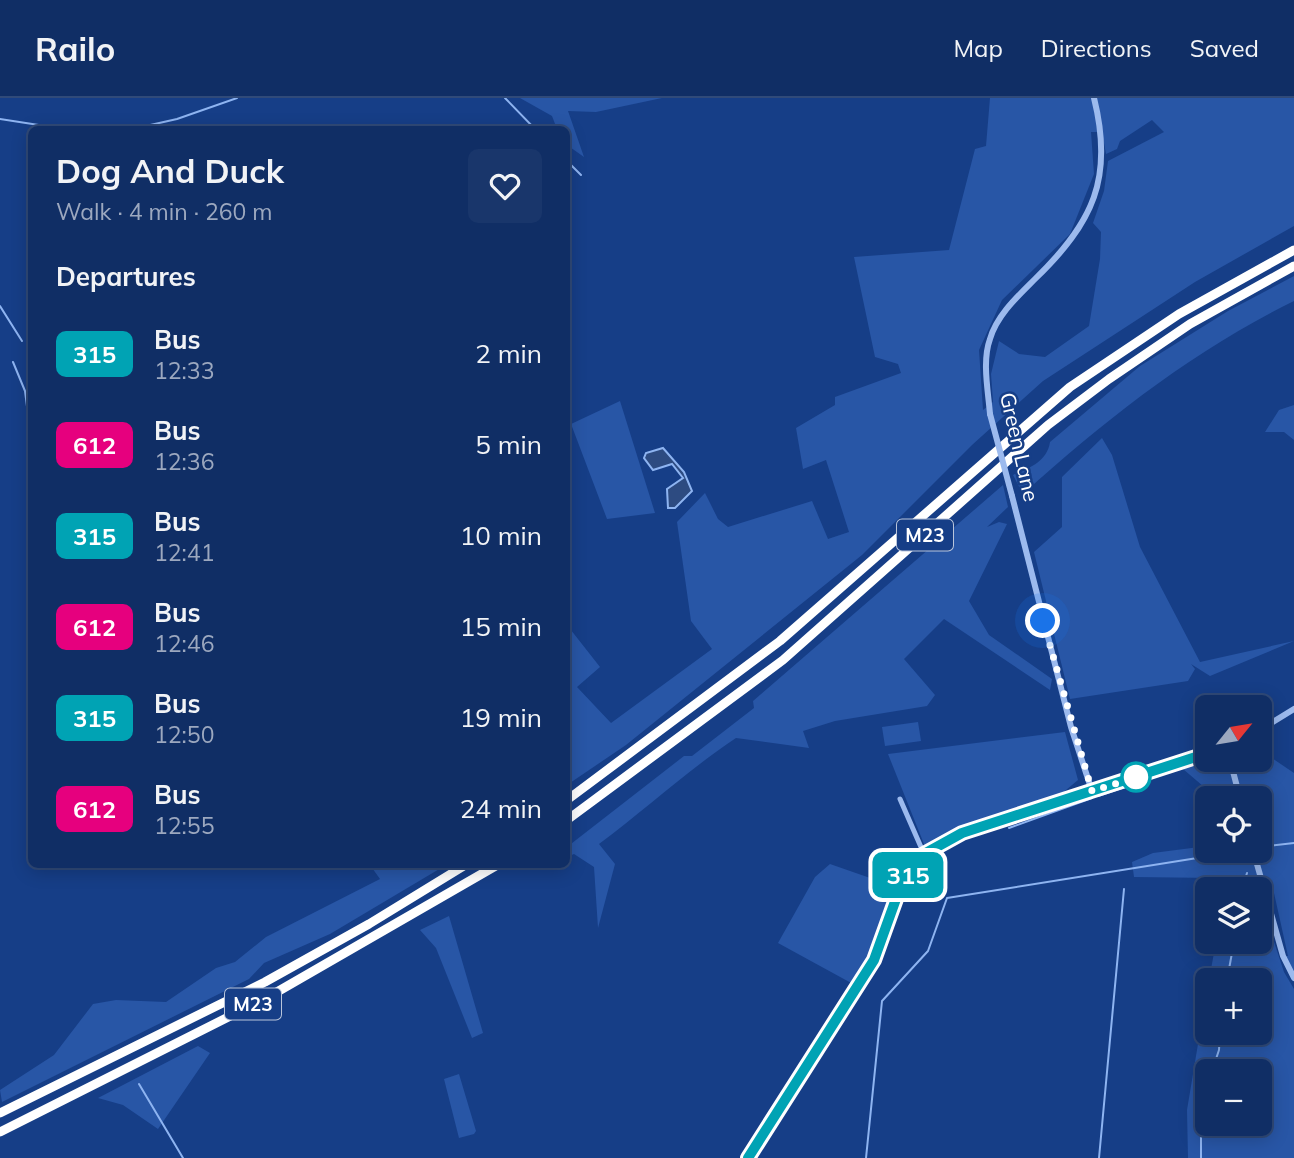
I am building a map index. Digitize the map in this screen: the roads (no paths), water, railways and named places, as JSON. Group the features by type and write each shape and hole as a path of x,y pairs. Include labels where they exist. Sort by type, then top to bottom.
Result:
{"highway":[{"name":"M23","path":"570,798 780,642 1070,387 1180,314 1294,250"},
{"name":"M23","path":"570,818 783,660 1038,434 1109,379 1190,324 1294,266"},
{"name":"M23","path":"0,1113 265,982 460,868"},
{"name":"M23","path":"0,1132 270,996 492,868"}],"street":[{"name":"Green Lane","path":"1092,791 1071,727 990,414 987,372 989,338 1009,304 1064,251 1085,218 1101,183 1103,157 1094,98"},
{"path":"1272,723 1294,709"},
{"path":"747,1158 874,960 901,885 924,854 962,833 1195,757"},
{"path":"900,799 924,854"},
{"path":"1257,863 1283,956 1294,978"}],"waterway":[{"path":"146,126 177,119 237,98"},
{"path":"505,98 532,126"},
{"path":"0,119 45,126"},
{"path":"570,164 581,175"},
{"path":"0,306 22,341"},
{"path":"13,362 25,391 28,414"},
{"path":"1098,796 1134,784"},
{"path":"1009,828 1092,798"},
{"path":"1272,845 1294,843"},
{"path":"866,1158 882,1001 928,951 947,898 1195,858"},
{"path":"1246,877 1247,873"},
{"path":"1099,1158 1124,889"},
{"path":"1229,968 1232,954"},
{"path":"1216,1059 1219,1045"},
{"path":"139,1084 183,1158"},
{"path":"1201,1136 1201,1158"}]}
